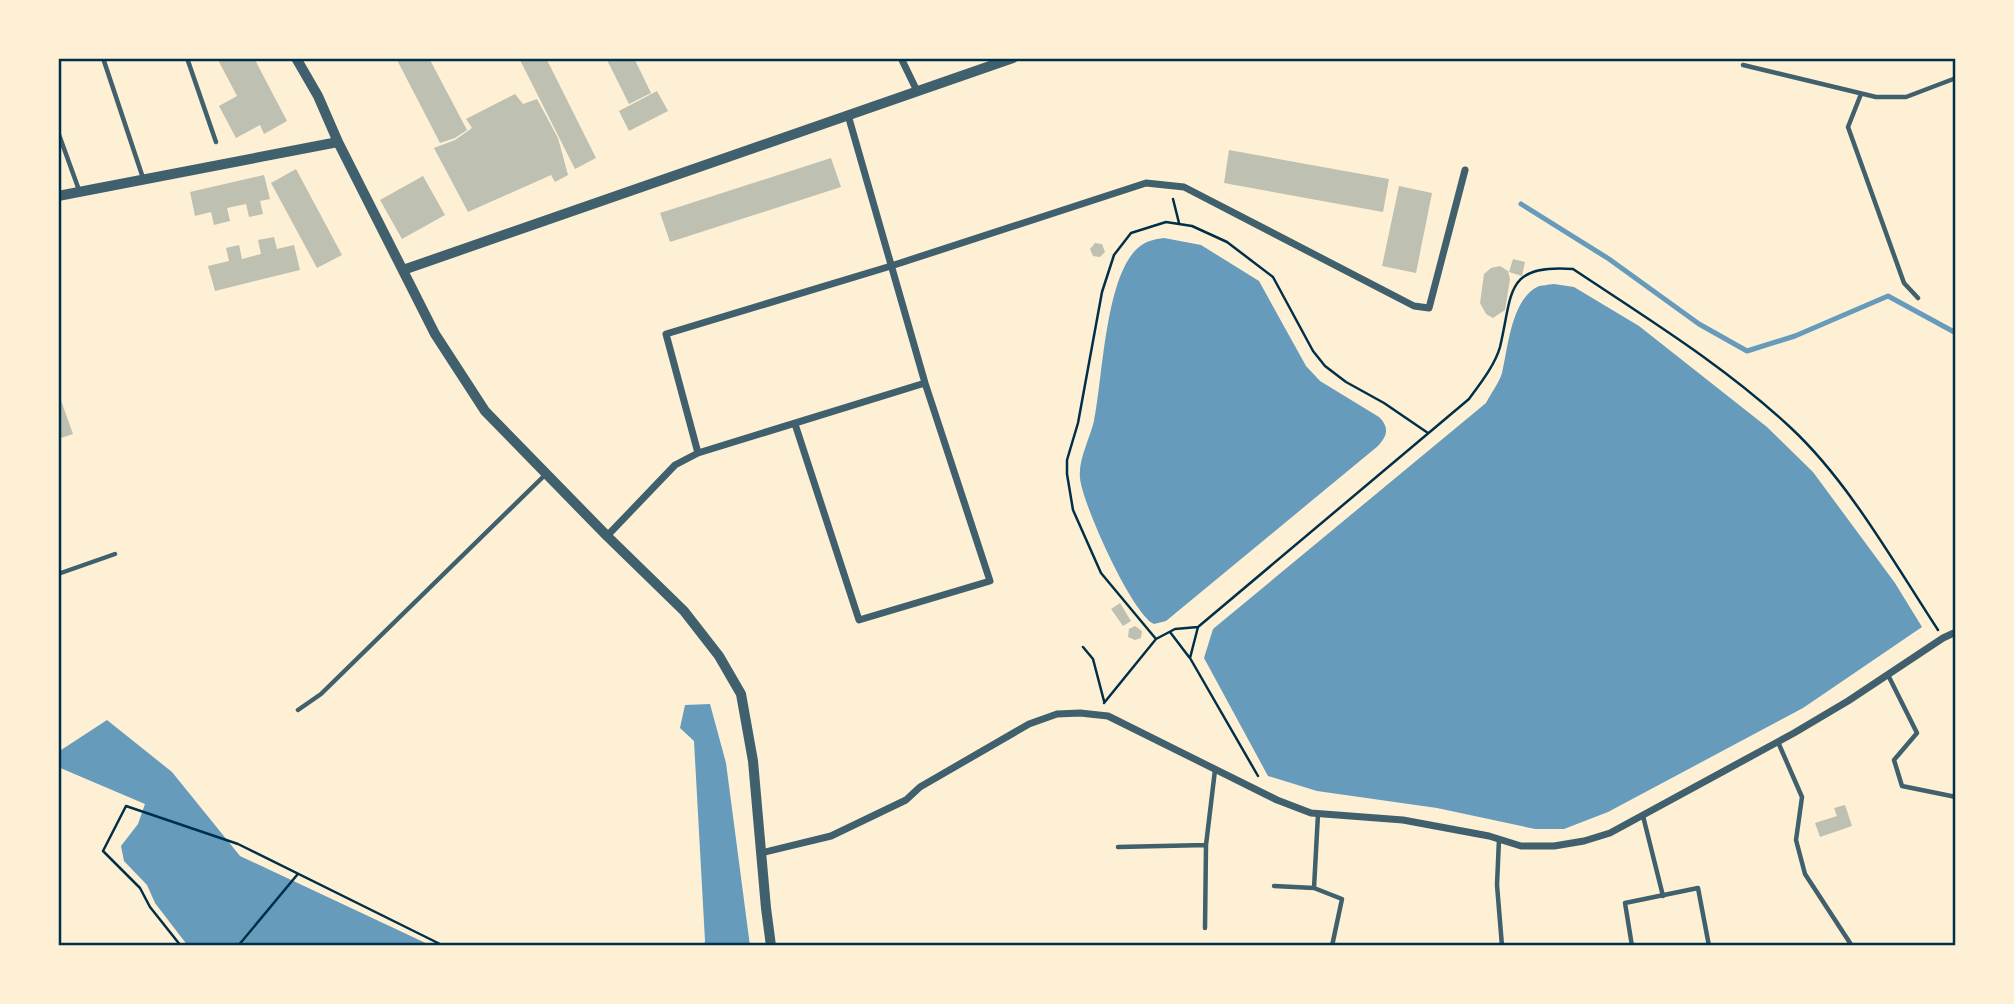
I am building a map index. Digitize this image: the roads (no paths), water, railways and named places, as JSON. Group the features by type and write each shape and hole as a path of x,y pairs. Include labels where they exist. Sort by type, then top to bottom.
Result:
{"street":[{"path":"296,58 318,96 338,142 435,334 485,411 684,611 719,656 741,694 753,761 771,946"},
{"path":"901,58 917,91"},
{"path":"403,270 1013,58"},
{"path":"795,424 859,620 990,581 925,383 849,115"},
{"path":"58,196 338,142"},
{"path":"698,453 666,334 891,266 1146,183 1184,187 1414,306 1429,308 1465,170"},
{"path":"607,536 675,465 698,453 925,383"},
{"path":"761,853 831,835 906,800 919,787 1028,724 1057,715 1080,713 1108,716 1277,800 1318,814 1403,820 1499,839 1521,846 1554,846 1584,841 1610,833 1778,742 1956,632"}],"lane":[{"path":"103,58 143,178"},
{"path":"187,58 216,142"},
{"path":"1743,65 1876,97 1906,97 1956,78"},
{"path":"1861,94 1848,127 1904,283 1918,298"},
{"path":"58,132 79,191"},
{"path":"298,710 321,694 546,474"},
{"path":"58,574 116,554"},
{"path":"1888,675 1917,733 1894,760 1902,786 1956,797"},
{"path":"1778,742 1802,797 1796,839 1805,874 1852,946"},
{"path":"1205,928 1206,845 1215,769"},
{"path":"1314,888 1318,814"},
{"path":"1643,815 1663,896"},
{"path":"1499,839 1497,885 1502,946"},
{"path":"1118,846 1206,845"},
{"path":"1274,886 1314,888 1342,899 1332,946"},
{"path":"1632,946 1625,903 1698,888 1709,946"}],"water":[{"path":"1164,238 1201,245 1259,281 1306,366 1320,381 1379,417 1386,432 1378,446 1166,621 1154,624 1133,600 1098,533 1083,491 1080,471 1094,421 1107,328 1119,280 1128,261 1139,247"},
{"path":"1554,284 1574,287 1639,326 1767,427 1813,472 1895,583 1922,627 1803,708 1608,812 1564,829 1535,829 1437,808 1317,791 1268,776 1204,658 1213,629 1486,403 1502,373 1512,326 1521,303 1537,287"},
{"path":"710,704 726,763 750,946 704,946 694,741 680,728 685,705"},
{"path":"107,720 172,772 240,856 432,946 188,946 155,903 147,885 124,861 121,846 138,824 145,804 58,767 58,752"}],"waterway":[{"path":"1521,204 1609,259 1699,324 1747,351 1795,336 1888,296 1956,333"}]}
